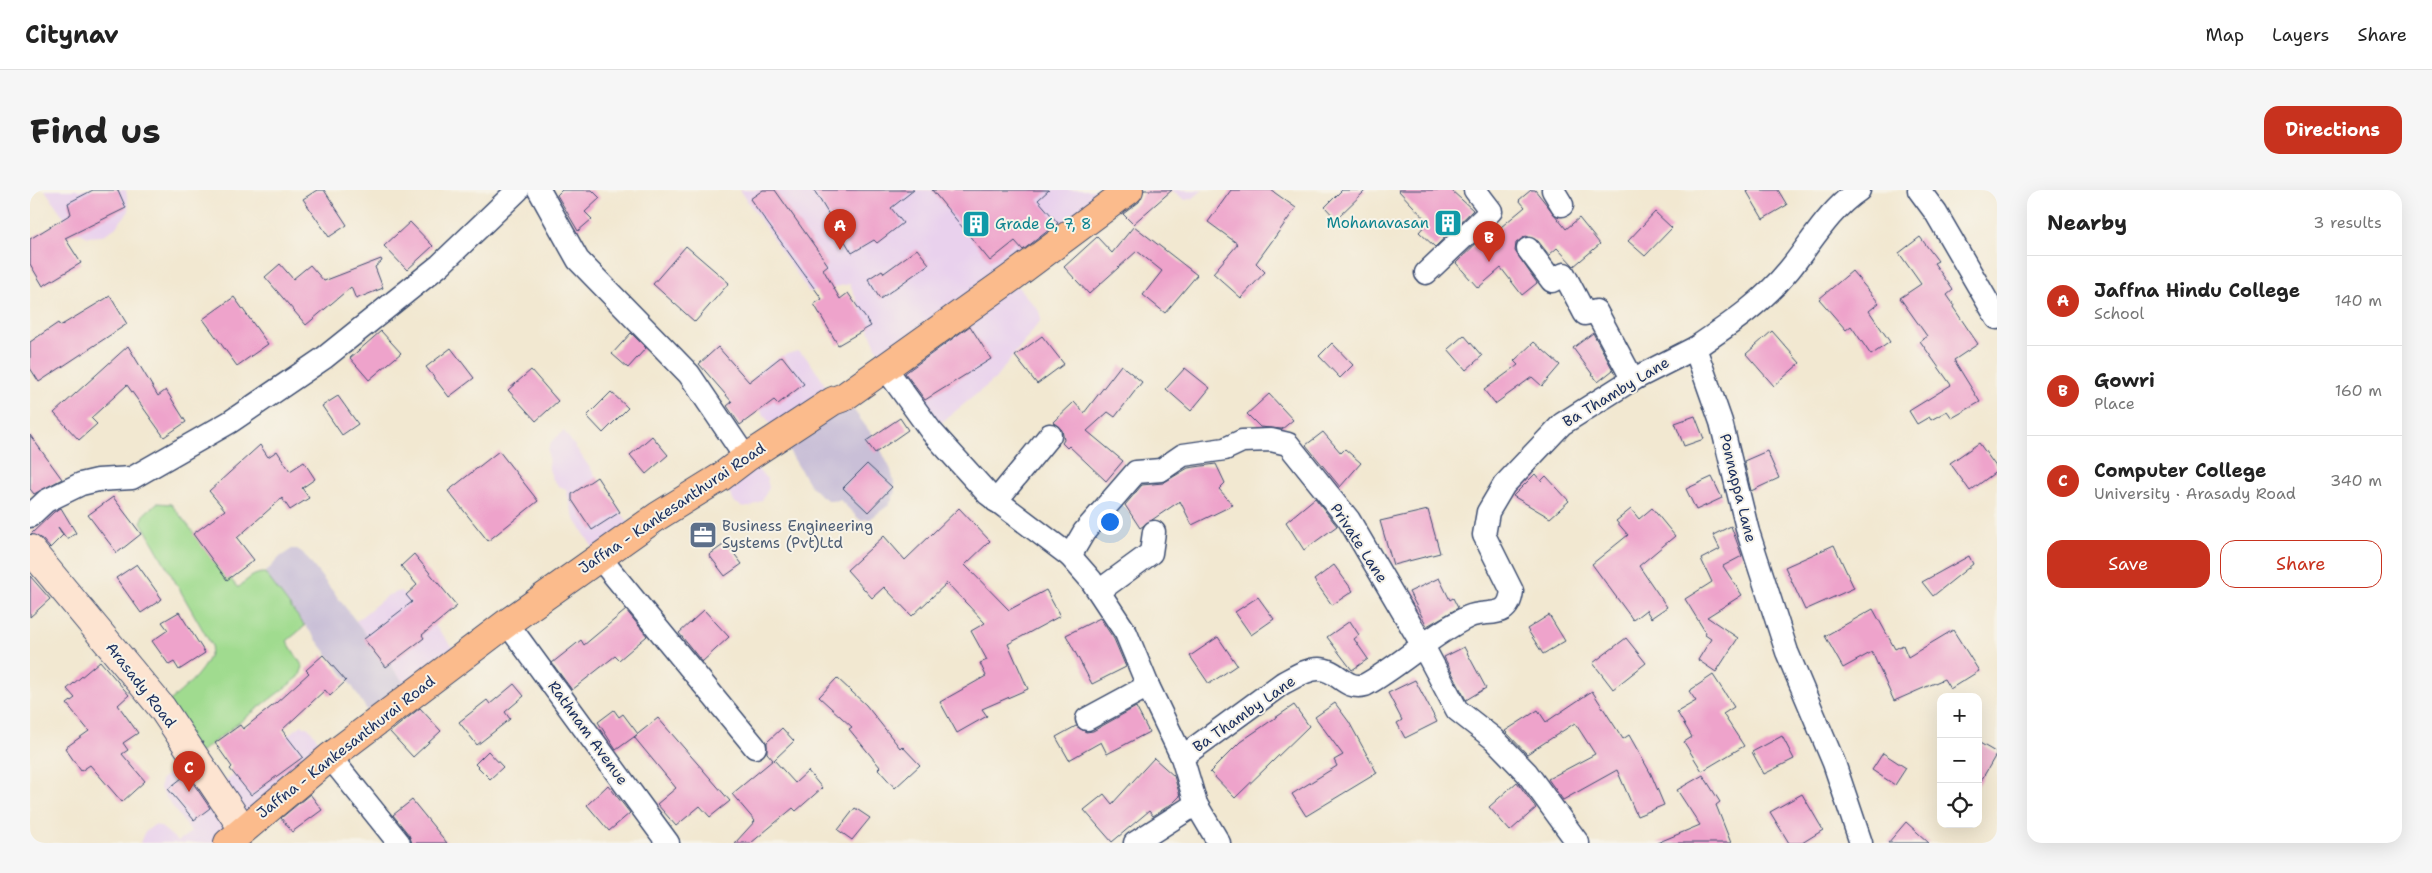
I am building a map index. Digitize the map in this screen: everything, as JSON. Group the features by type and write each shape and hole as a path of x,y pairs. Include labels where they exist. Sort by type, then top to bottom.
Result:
{"main road":[{"name":"Jaffna - Kankesanthurai Road","path":"235,836 330,757 507,623 599,557 722,477 746,458 833,401 844,397 884,366 1011,278 1129,190"},
{"name":"Arasady Road","path":"30,549 162,708 235,836"}],"street":[{"path":"30,516 46,501 81,484 98,480 132,478 230,422 324,358 440,265 518,190"},
{"path":"539,190 578,260 689,374 746,458"},
{"path":"1426,273 1491,211 1475,190"},
{"path":"1695,348 1752,309 1788,271 1817,231 1859,190"},
{"path":"1919,190 1936,213 1997,318"},
{"path":"1528,250 1552,281 1564,274 1585,314 1596,311 1633,380"},
{"name":"Ba Thamby Lane","path":"1182,757 1282,684 1296,676 1318,669 1325,670 1357,687 1375,680 1469,616 1495,613 1505,608 1510,600 1512,591 1484,535 1488,512 1504,485 1562,424 1633,380 1695,348"},
{"name":"Ponnappa Lane","path":"1695,348 1721,422 1748,532 1787,652 1834,763 1861,843"},
{"path":"884,366 931,430 996,500 1070,556 1099,592 1126,633 1148,686 1182,757 1196,804 1219,843"},
{"path":"996,500 1050,435"},
{"name":"Private Lane","path":"1070,556 1084,532 1136,472 1161,470 1183,455 1225,449 1242,441 1271,440 1288,444 1349,520 1423,646 1456,710 1494,739 1527,773 1578,843"},
{"path":"1099,592 1150,553 1154,532"},
{"path":"599,557 755,747"},
{"name":"Rathnam Avenue","path":"507,623 668,843"},
{"path":"1087,719 1148,686"},
{"path":"330,757 399,843"},
{"path":"1136,843 1196,804"}],"shaded area":[{"path":"45,190 126,190 129,211 115,228 102,236 88,237 72,229"},
{"path":"740,190 1129,190 1011,279 1039,311 1041,320 995,379 931,431 884,366 850,284 809,292"},
{"path":"1171,190 1203,190 1192,199 1185,200"},
{"path":"797,351 805,356 820,376 833,401 780,436 762,413 749,389 755,375 769,363 781,356"},
{"path":"844,397 876,440 891,470 894,483 895,493 889,505 870,519 860,520 840,500 830,501 821,496 809,484 780,436"},
{"path":"564,431 635,532 599,557 574,518 566,489 559,486 552,478 549,469 548,450 552,441"},
{"path":"746,458 767,479 769,488 762,500 750,507 743,507 734,502 721,477"},
{"path":"292,549 297,549 303,553 412,693 375,723 352,686 265,573 280,557"},
{"path":"401,591 432,622 462,658 412,693 356,621 388,595"},
{"path":"302,725 310,729 330,757 243,828 249,843 140,843 144,833 154,825 160,826 178,841 191,832 160,789 161,780 165,776 194,757 214,789"}],"green space":[{"path":"157,503 171,504 237,587 254,575 265,573 305,626 287,641 303,667 299,677 194,757 162,708 199,673 205,664 212,646 141,522 145,513"}],"building":[{"path":"93,190 118,190 126,208 65,238 81,263 43,286 30,264 30,239 71,214 68,203"},
{"path":"317,190 324,190 347,225 329,237 303,199"},
{"path":"562,190 592,190 600,198 585,212 592,219 578,231 557,195"},
{"path":"763,190 775,190 828,265 823,269 840,299 848,293 871,326 838,345 814,304 822,299 750,199"},
{"path":"814,190 914,190 891,208 903,223 877,243 874,240 852,253"},
{"path":"932,190 1049,190 1038,200 1058,223 1023,250 1015,241 990,261"},
{"path":"1144,190 1172,190 1133,224 1123,214 1139,202"},
{"path":"1231,190 1271,190 1296,208 1256,263 1265,272 1241,298 1213,273 1238,244 1208,222"},
{"path":"1342,190 1366,190 1336,219 1325,207"},
{"path":"1398,190 1451,190 1473,210 1435,247 1419,232 1428,222"},
{"path":"1531,190 1535,190 1566,229 1579,218 1600,244 1574,266 1557,248 1549,255 1538,241 1526,236 1516,243 1515,251 1537,283 1522,295 1501,268 1478,288 1456,263 1492,228 1495,232 1525,207 1519,200"},
{"path":"1746,190 1778,190 1787,205 1763,219"},
{"path":"1655,212 1672,228 1645,256 1628,241"},
{"path":"410,222 433,246 407,270 384,246"},
{"path":"1134,226 1197,275 1165,313 1143,295 1162,271 1137,251 1089,294 1064,267 1097,237 1112,253"},
{"path":"1920,237 1938,261 1934,263 1953,290 1947,295 1978,344 1954,360 1980,402 1952,418 1947,411 1931,420 1929,417 1917,424 1909,411 1951,385 1920,341 1927,336 1900,298 1921,284 1899,253"},
{"path":"686,246 729,283 695,322 653,284"},
{"path":"917,249 929,264 880,299 868,279 882,270 884,273"},
{"path":"381,259 382,261 375,267 383,288 356,299 351,287 306,325 265,277 280,264 293,279 310,265 324,281"},
{"path":"1852,271 1879,303 1869,311 1890,342 1871,355 1851,326 1846,330 1819,299"},
{"path":"110,296 127,324 39,382 30,368 30,342 58,323 60,326"},
{"path":"234,297 268,344 237,366 203,319"},
{"path":"970,326 991,359 925,400 905,373"},
{"path":"381,331 401,353 369,380 350,358"},
{"path":"1772,331 1800,363 1774,386 1746,354"},
{"path":"631,333 646,348 628,368 612,354"},
{"path":"1593,333 1613,370 1598,382 1573,348"},
{"path":"1464,335 1482,356 1466,370 1448,349"},
{"path":"1042,336 1064,364 1037,384 1015,356"},
{"path":"1534,342 1560,365 1542,386 1532,377 1495,404 1484,390 1518,365 1514,361"},
{"path":"1332,343 1353,365 1340,378 1319,356"},
{"path":"128,346 158,396 166,390 186,422 164,437 127,385 91,418 97,424 79,440 54,413"},
{"path":"718,347 749,382 782,356 804,384 778,404 774,400 740,425 727,406 732,402 699,364"},
{"path":"451,348 474,378 449,397 426,367"},
{"path":"1121,365 1142,382 1115,417 1108,412 1087,431 1123,461 1106,481 1069,446 1067,448 1062,443 1064,440 1062,430 1053,422 1074,402 1084,413"},
{"path":"1185,368 1210,388 1191,411 1166,389"},
{"path":"531,370 558,401 536,421 508,390"},
{"path":"611,392 628,408 603,433 587,416"},
{"path":"1269,394 1293,420 1282,429 1260,427 1247,414"},
{"path":"338,396 358,424 342,435 322,406"},
{"path":"1695,416 1704,439 1684,446 1675,423"},
{"path":"900,418 908,430 875,453 866,441"},
{"path":"1323,432 1341,453 1345,449 1361,463 1340,487 1306,445"},
{"path":"30,435 62,479 34,494 30,489"},
{"path":"652,436 668,455 646,474 630,455"},
{"path":"1979,443 1997,468 1997,471 1970,491 1950,463"},
{"path":"260,445 268,457 277,451 290,471 304,462 315,479 302,488 309,498 290,510 282,498 237,538 254,560 227,580 193,534 225,510 209,491"},
{"path":"499,451 538,501 488,541 448,491"},
{"path":"1767,451 1779,478 1751,491 1744,461"},
{"path":"867,464 892,487 868,512 843,488"},
{"path":"1216,464 1225,483 1219,489 1233,505 1192,525 1180,501 1140,528 1125,505 1142,485 1163,483 1188,468"},
{"path":"1535,474 1541,481 1546,476 1569,501 1550,518 1513,496"},
{"path":"597,477 620,512 592,530 572,500 572,494"},
{"path":"1712,477 1722,498 1696,510 1686,489"},
{"path":"113,497 141,534 117,553 88,515"},
{"path":"1315,498 1337,526 1304,550 1286,522"},
{"path":"61,508 76,533 67,539 58,527 63,535 50,548 42,539 31,534 54,512"},
{"path":"959,508 990,541 965,565 1009,610 1046,590 1060,616 1008,644 1028,689 982,709 987,716 957,733 940,702 986,676 980,663 987,660 971,631 985,623 947,583 912,616 884,587 872,598 847,570 884,536 905,560"},
{"path":"1652,508 1675,536 1639,566 1667,607 1651,618 1646,610 1633,620 1592,564 1628,535 1616,521 1631,509 1639,519"},
{"path":"1428,510 1440,553 1393,565 1380,521"},
{"path":"1731,526 1742,556 1723,566 1742,595 1707,617 1738,638 1716,672 1698,660 1711,639 1705,635 1706,633 1685,599 1712,582 1701,559 1720,549 1713,535"},
{"path":"726,543 742,564 725,576 709,555"},
{"path":"1834,545 1854,588 1805,610 1785,567"},
{"path":"414,554 457,606 422,635 424,638 386,667 364,639 412,602 406,595 417,585 401,566"},
{"path":"1969,556 1973,564 1933,596 1922,582"},
{"path":"137,564 162,599 141,613 116,578"},
{"path":"1334,565 1353,591 1332,605 1314,580"},
{"path":"30,576 50,599 30,617"},
{"path":"1439,578 1450,600 1453,598 1458,608 1427,626 1409,592"},
{"path":"1258,597 1274,619 1251,635 1235,612"},
{"path":"1873,609 1895,649 1903,645 1908,657 1953,630 1979,671 1950,689 1944,679 1894,701 1872,652 1843,668 1825,636"},
{"path":"626,610 647,636 619,660 615,656 572,690 552,663 581,640 584,645"},
{"path":"704,610 729,637 702,662 679,633"},
{"path":"179,612 205,653 179,670 174,662 169,665 152,641 168,630 162,622"},
{"path":"1549,615 1565,641 1543,654 1527,629"},
{"path":"1100,618 1114,639 1126,667 1092,684 1066,635"},
{"path":"1350,621 1359,635 1354,639 1368,659 1352,670 1327,637"},
{"path":"1218,637 1237,665 1209,684 1190,656"},
{"path":"1626,638 1646,663 1613,689 1593,663"},
{"path":"1464,647 1486,688 1466,700 1444,657"},
{"path":"323,655 346,681 330,696 325,690 282,730 303,757 251,795 230,769 232,767 215,743 240,725 243,729 276,703 309,673 306,670"},
{"path":"100,661 129,695 118,705 138,733 123,743 128,750 122,754 145,781 122,802 90,765 81,771 65,748 89,731 67,704 75,698 67,689"},
{"path":"1713,675 1734,707 1723,714 1744,746 1702,771 1684,742 1692,737 1677,712 1696,701 1689,691"},
{"path":"837,678 866,705 900,748 902,746 920,765 895,788 878,769 880,767 849,729 852,727 819,697"},
{"path":"1415,680 1437,722 1405,738 1397,723 1402,720 1388,693"},
{"path":"514,684 524,696 505,712 510,719 477,745 459,722 487,700 490,704"},
{"path":"1592,691 1623,739 1629,735 1651,774 1664,805 1637,816 1617,770 1563,800 1548,779 1595,754 1575,723 1527,754 1505,731 1538,710 1546,722"},
{"path":"1335,703 1349,722 1377,773 1306,816 1292,794 1337,766 1334,760 1343,755 1315,717"},
{"path":"1294,705 1309,726 1235,798 1210,772 1240,742"},
{"path":"1136,707 1149,732 1107,754 1101,742 1069,760 1056,737 1076,726 1086,732 1093,731"},
{"path":"420,708 441,731 413,757 390,732"},
{"path":"614,710 619,717 623,714 638,734 616,750 598,722"},
{"path":"658,718 730,801 710,817 700,806 676,826 657,804 676,788 634,737"},
{"path":"782,728 794,741 774,760 795,783 808,771 822,788 796,811 793,808 751,843 735,843 755,821 732,794 773,760 767,753 767,742"},
{"path":"1782,736 1794,759 1764,774 1752,752"},
{"path":"1982,744 1997,753 1982,779"},
{"path":"488,751 503,767 490,779 475,764"},
{"path":"1883,753 1906,768 1895,785 1872,770"},
{"path":"1154,758 1174,776 1180,796 1153,816 1149,811 1112,842 1084,810 1104,794 1112,804"},
{"path":"187,774 210,808 194,820 168,789"},
{"path":"1703,775 1720,802 1716,805 1731,843 1657,843 1700,825 1677,790"},
{"path":"1517,782 1536,808 1510,831 1489,807"},
{"path":"608,785 630,813 609,831 587,805"},
{"path":"310,794 322,810 292,832 281,818"},
{"path":"1802,794 1823,830 1802,843 1789,843 1770,812"},
{"path":"412,800 447,843 412,843 409,835 393,815"},
{"path":"855,808 870,818 852,840 838,830"},
{"path":"1906,822 1929,843 1888,843"}],"place":[{"name":"Mohanavasan","path":"1448,223"},
{"name":"Grade 6, 7, 8","path":"976,224"},
{"name":"Jaffna Hindu College","path":"840,250"},
{"name":"Gowri","path":"1489,262"},
{"name":"Business Engineering Systems (Pvt)Ltd","path":"703,535"},
{"name":"Computer College","path":"189,792"}]}
